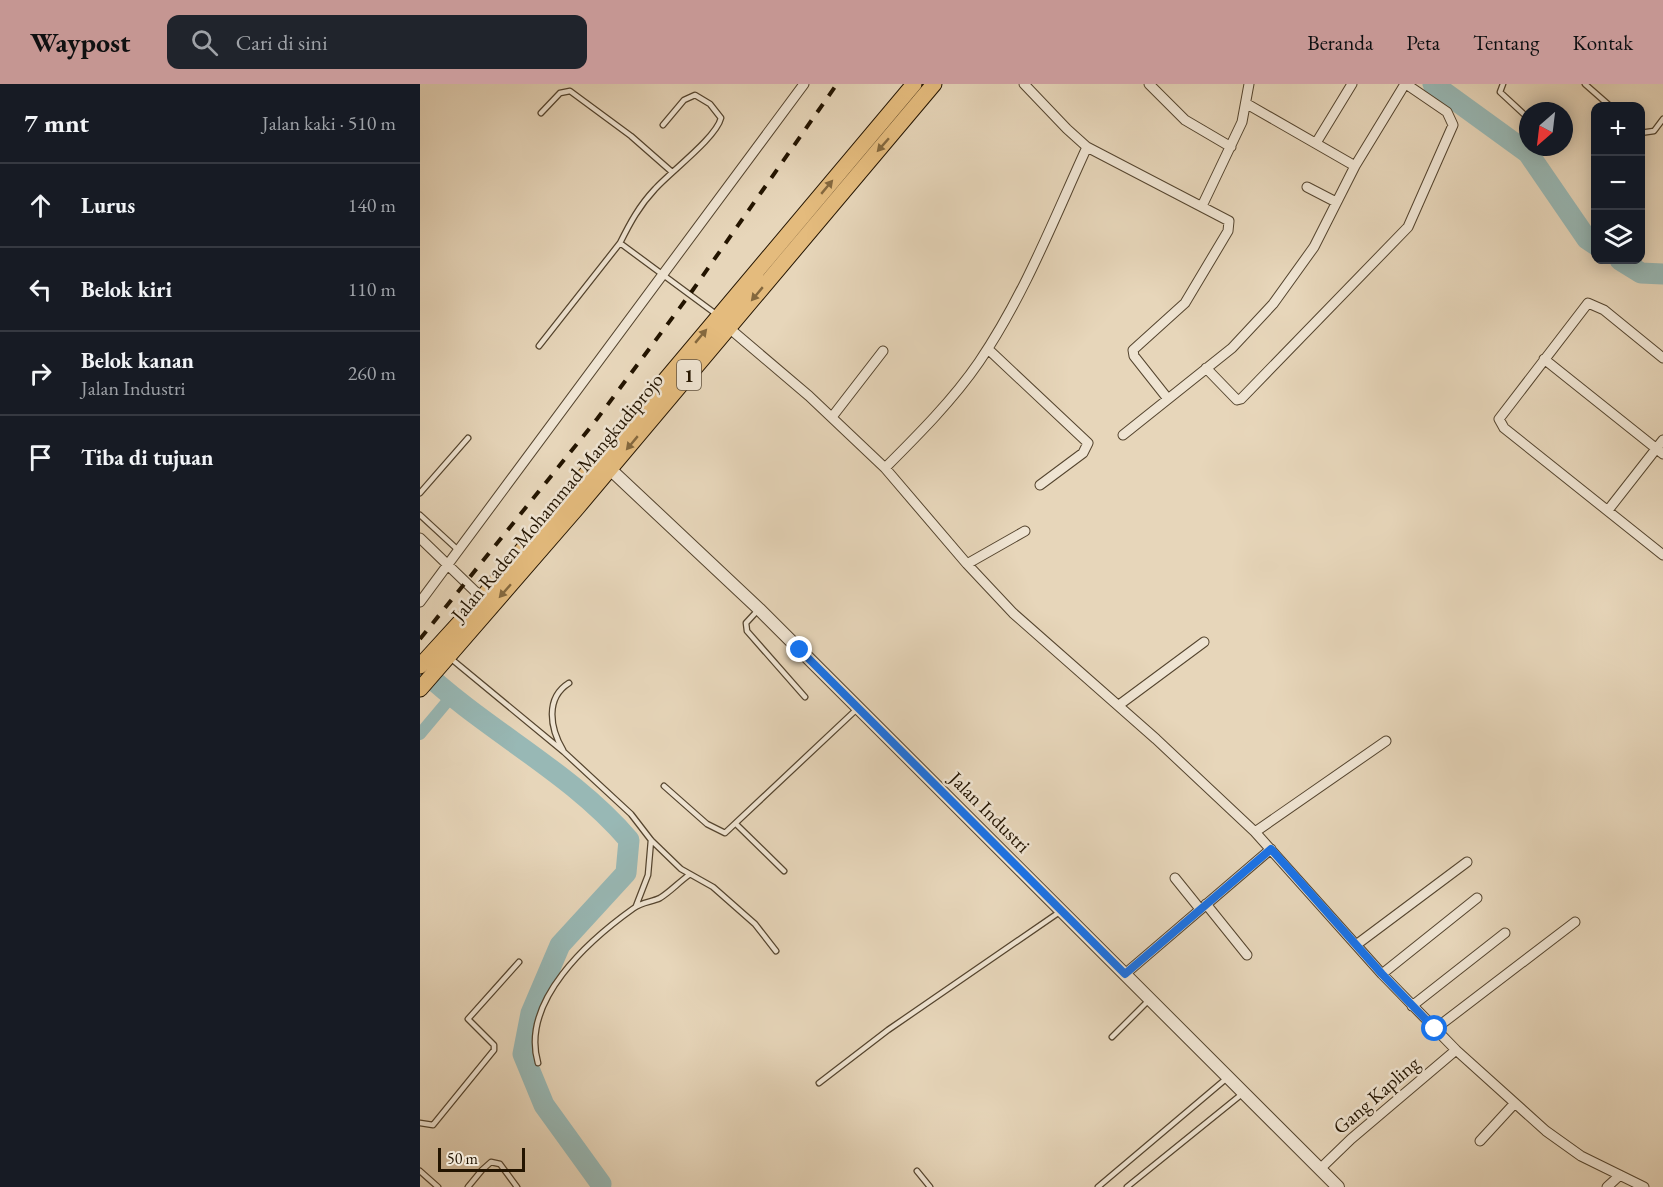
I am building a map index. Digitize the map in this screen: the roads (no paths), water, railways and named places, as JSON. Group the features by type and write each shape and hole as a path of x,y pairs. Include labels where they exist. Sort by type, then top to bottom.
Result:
{"highway":[{"name":"Jalan Raden Mohammad Mangkudiprojo","path":"420,688 482,597 895,106 924,85"},
{"name":"Jalan Raden Mohammad Mangkudiprojo","path":"420,666 441,658 610,469 907,118 924,85"},
{"path":"895,106 904,110 907,118"}],"street":[{"path":"420,602 804,84"},
{"path":"1024,84 1066,129 1087,147 1227,219 1230,224 1185,303 1132,351 1168,399"},
{"path":"1149,84 1185,120 1231,147"},
{"path":"1202,206 1231,147 1247,104 1249,84"},
{"path":"1316,143 1352,84"},
{"path":"1123,435 1244,336 1273,304 1314,247 1355,166 1406,84 1447,112 1453,125 1408,227 1241,399 1237,400 1230,396 1206,368"},
{"path":"1247,104 1355,166"},
{"path":"885,468 963,383 988,349 1013,305 1087,147"},
{"path":"1307,186 1336,202"},
{"path":"1663,358 1604,310 1590,303 1583,308 1499,417 1499,423 1609,509 1663,555"},
{"path":"729,328 832,417 885,468 967,564 1013,613 1119,705 1255,832 1382,974 1456,1050 1514,1104 1581,1156 1644,1187"},
{"path":"988,349 1088,443 1083,453 1040,485"},
{"path":"832,417 883,351"},
{"path":"1544,359 1660,451"},
{"path":"1609,509 1660,451 1663,440"},
{"name":"Jalan Industri","path":"610,469 759,609 1149,998 1242,1094 1321,1168 1338,1187"},
{"path":"967,564 1025,531"},
{"path":"420,538 482,597"},
{"path":"1119,705 1204,642"},
{"path":"1255,832 1386,741"},
{"path":"1125,974 1271,849"},
{"path":"1356,945 1467,862"},
{"path":"1175,878 1247,955"},
{"path":"1382,974 1477,898"},
{"path":"1435,1029 1575,922"},
{"path":"1412,1006 1505,933"},
{"name":"Gang Kapling","path":"1321,1168 1351,1139 1456,1050"},
{"path":"1480,1141 1514,1104"},
{"path":"1607,1187 1619,1176"}],"lane":[{"path":"570,84 570,91"},
{"path":"1503,84 1500,92 1519,110"},
{"path":"1585,84 1605,102"},
{"path":"541,113 560,93 570,91 631,136 672,172"},
{"path":"539,346 620,243 633,215 704,141 721,118 710,104 694,95 684,100 663,125"},
{"path":"1645,132 1654,131 1663,119"},
{"path":"620,243 718,316"},
{"path":"420,493 468,438"},
{"path":"420,515 458,550"},
{"path":"759,609 747,621 747,631 805,697"},
{"path":"441,658 564,752 631,814 651,840 689,875 713,887 755,924 776,951"},
{"path":"564,752 554,729 552,708 555,695 569,683"},
{"path":"664,786 721,833 727,833 858,708"},
{"path":"736,824 784,871"},
{"path":"636,906 648,875 651,840"},
{"path":"538,1063 534,1047 542,1008 560,975 636,906 659,898 689,875"},
{"path":"819,1083 888,1030 1061,911"},
{"path":"420,1123 433,1125 494,1050 494,1045 468,1019 519,963"},
{"path":"1112,1037 1149,998"},
{"path":"1098,1187 1227,1078"},
{"path":"1127,1187 1242,1094"},
{"path":"468,1187 491,1162 500,1164 517,1187"},
{"path":"420,1171 438,1187"},
{"path":"917,1171 930,1187"},
{"path":"428,1187 433,1182"}],"waterway":[{"path":"1433,84 1528,153 1591,242"},
{"path":"1626,264 1641,273 1663,274"},
{"path":"420,668 472,712 581,793 629,840 626,873 560,945 531,1013 523,1054 544,1105 601,1184"},
{"path":"420,734 451,697"}],"railway":[{"path":"420,639 597,419 690,294 837,84"}]}
